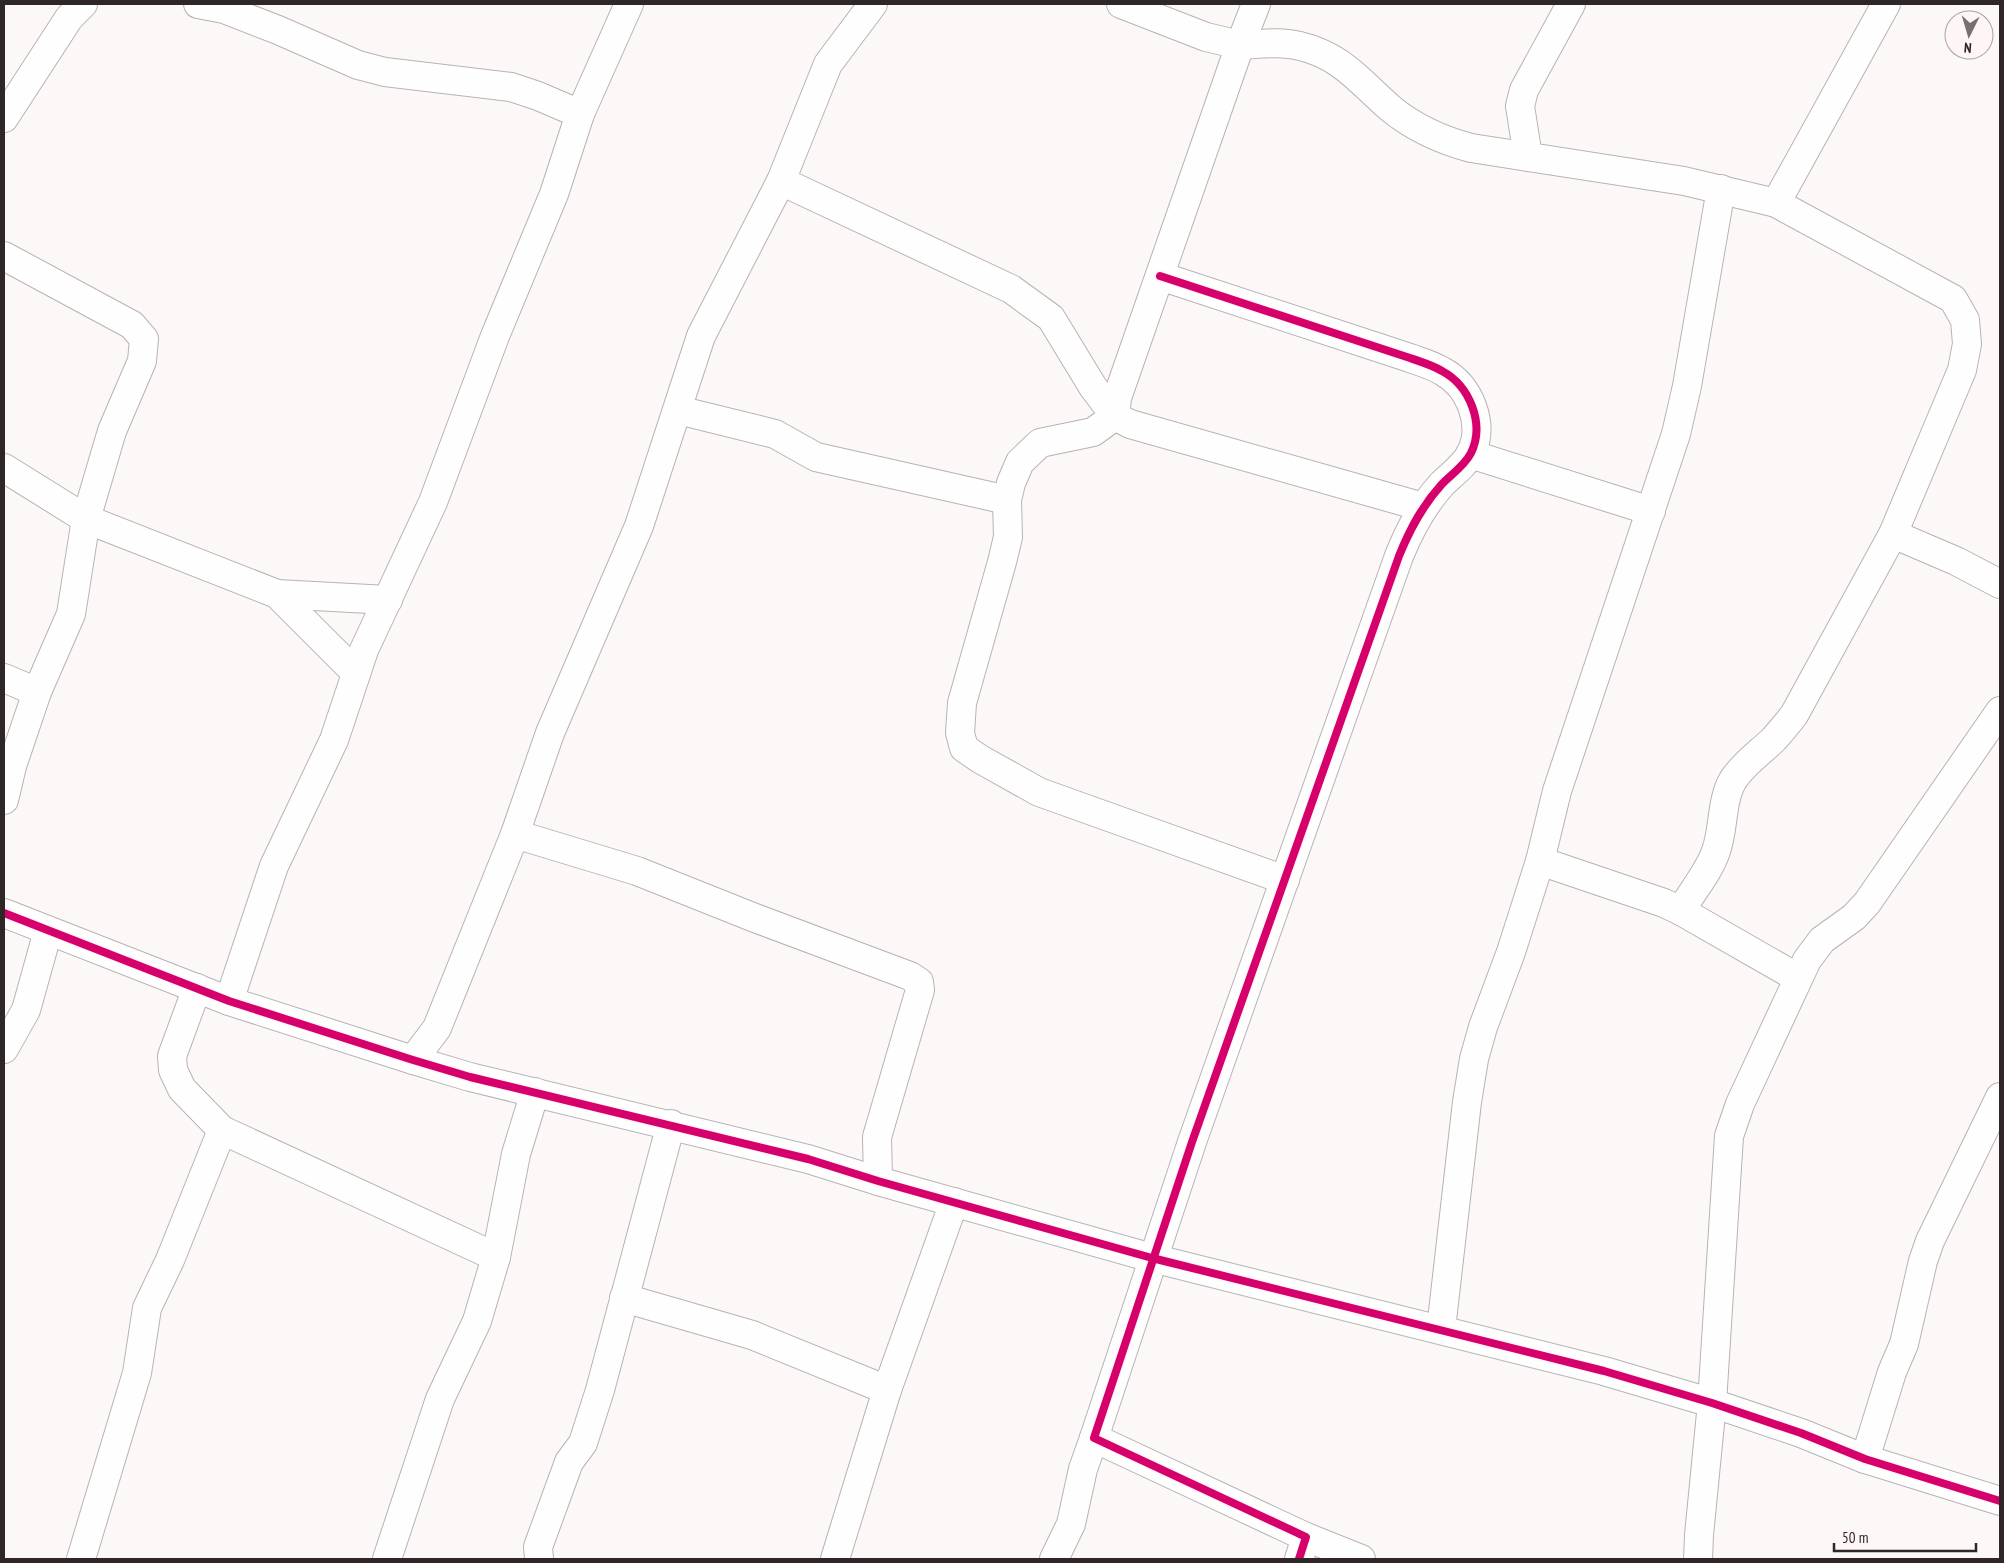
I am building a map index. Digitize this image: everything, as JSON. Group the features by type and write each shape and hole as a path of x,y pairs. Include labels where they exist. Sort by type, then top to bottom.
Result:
{"street":[{"path":"4,118 69,18 83,4"},
{"path":"198,4 224,10 278,30 358,65 385,72 511,88 538,96 580,114"},
{"path":"230,1001 274,866 334,740 364,650 433,502 495,336 554,194 580,114 629,4"},
{"path":"413,1060 437,1028 515,834 550,733 639,526 701,336 781,181 828,64 873,4"},
{"path":"1121,4 1192,32 1240,46 1274,43 1300,46 1329,57 1353,72 1390,109 1424,132 1444,141 1471,148 1684,180 1776,203 1953,299 1965,320 1967,344 1962,370 1893,534 1794,715 1774,739 1742,768 1732,780 1728,792 1720,839 1715,854 1709,867 1681,911"},
{"path":"1256,4 1117,398 1115,416 1093,432 1040,443 1020,462 1011,483 1007,500 1008,537 962,703 960,733 964,748 980,759 1040,792 1284,880"},
{"path":"1528,157 1520,106 1524,90 1571,4"},
{"path":"1776,203 1886,4"},
{"path":"781,181 1011,288 1034,304 1051,318 1093,387 1115,416 1130,424 1423,508"},
{"path":"1441,1330 1467,1102 1474,1059 1483,1027 1511,952 1540,861 1556,791 1605,642 1652,511 1676,434 1687,386 1720,189"},
{"path":"4,256 132,325 144,339 142,361 112,431 86,519 71,614 37,692 12,766 4,800"},
{"path":"1054,1559 1070,1524 1080,1480 1152,1258 1399,556 1410,529 1423,508 1470,454 1477,432 1475,413 1460,384 1443,371 1410,358 1160,276"},
{"path":"678,410 775,434 816,457 1007,500"},
{"path":"1470,454 1652,511"},
{"path":"4,468 86,519 277,594 388,600"},
{"path":"1893,534 1956,561 2000,584"},
{"path":"277,594 356,673"},
{"path":"4,678 37,692"},
{"path":"1698,1559 1712,1403 1729,1136 1740,1104 1807,960 1822,940 1854,917 1867,903 2000,711"},
{"path":"515,834 637,871 755,918 910,976 919,982 920,990 877,1137 878,1182"},
{"path":"1540,861 1664,903 1798,978"},
{"path":"4,912 48,931 230,1001 470,1077 671,1124 808,1159 878,1182 1152,1258 1604,1371 1712,1403 1865,1459 2000,1501"},
{"path":"4,1049 26,1010 48,931"},
{"path":"197,988 172,1056 173,1070 182,1089 222,1130 496,1257"},
{"path":"387,1559 440,1399 477,1322 496,1257 516,1154 535,1092"},
{"path":"1865,1459 1892,1372 1904,1344 1930,1241 2000,1097"},
{"path":"539,1559 538,1547 569,1462 584,1443 671,1124"},
{"path":"81,1559 137,1373 147,1308 170,1260 222,1130"},
{"path":"835,1559 887,1390 954,1202"},
{"path":"624,1298 752,1335 887,1390"},
{"path":"1094,1438 1302,1548 1361,1559"}],"cycle path":[{"path":"1160,276 1434,367 1452,378 1460,386 1467,396 1475,418 1475,442 1471,453 1458,470 1442,484 1428,501 1412,527 1399,556 1192,1142 1094,1438 1306,1537 1299,1559"},
{"path":"4,913 229,1001 470,1077 808,1159 878,1181 1152,1258 1604,1371 1712,1403 1801,1433 1865,1459 2000,1501"}]}
